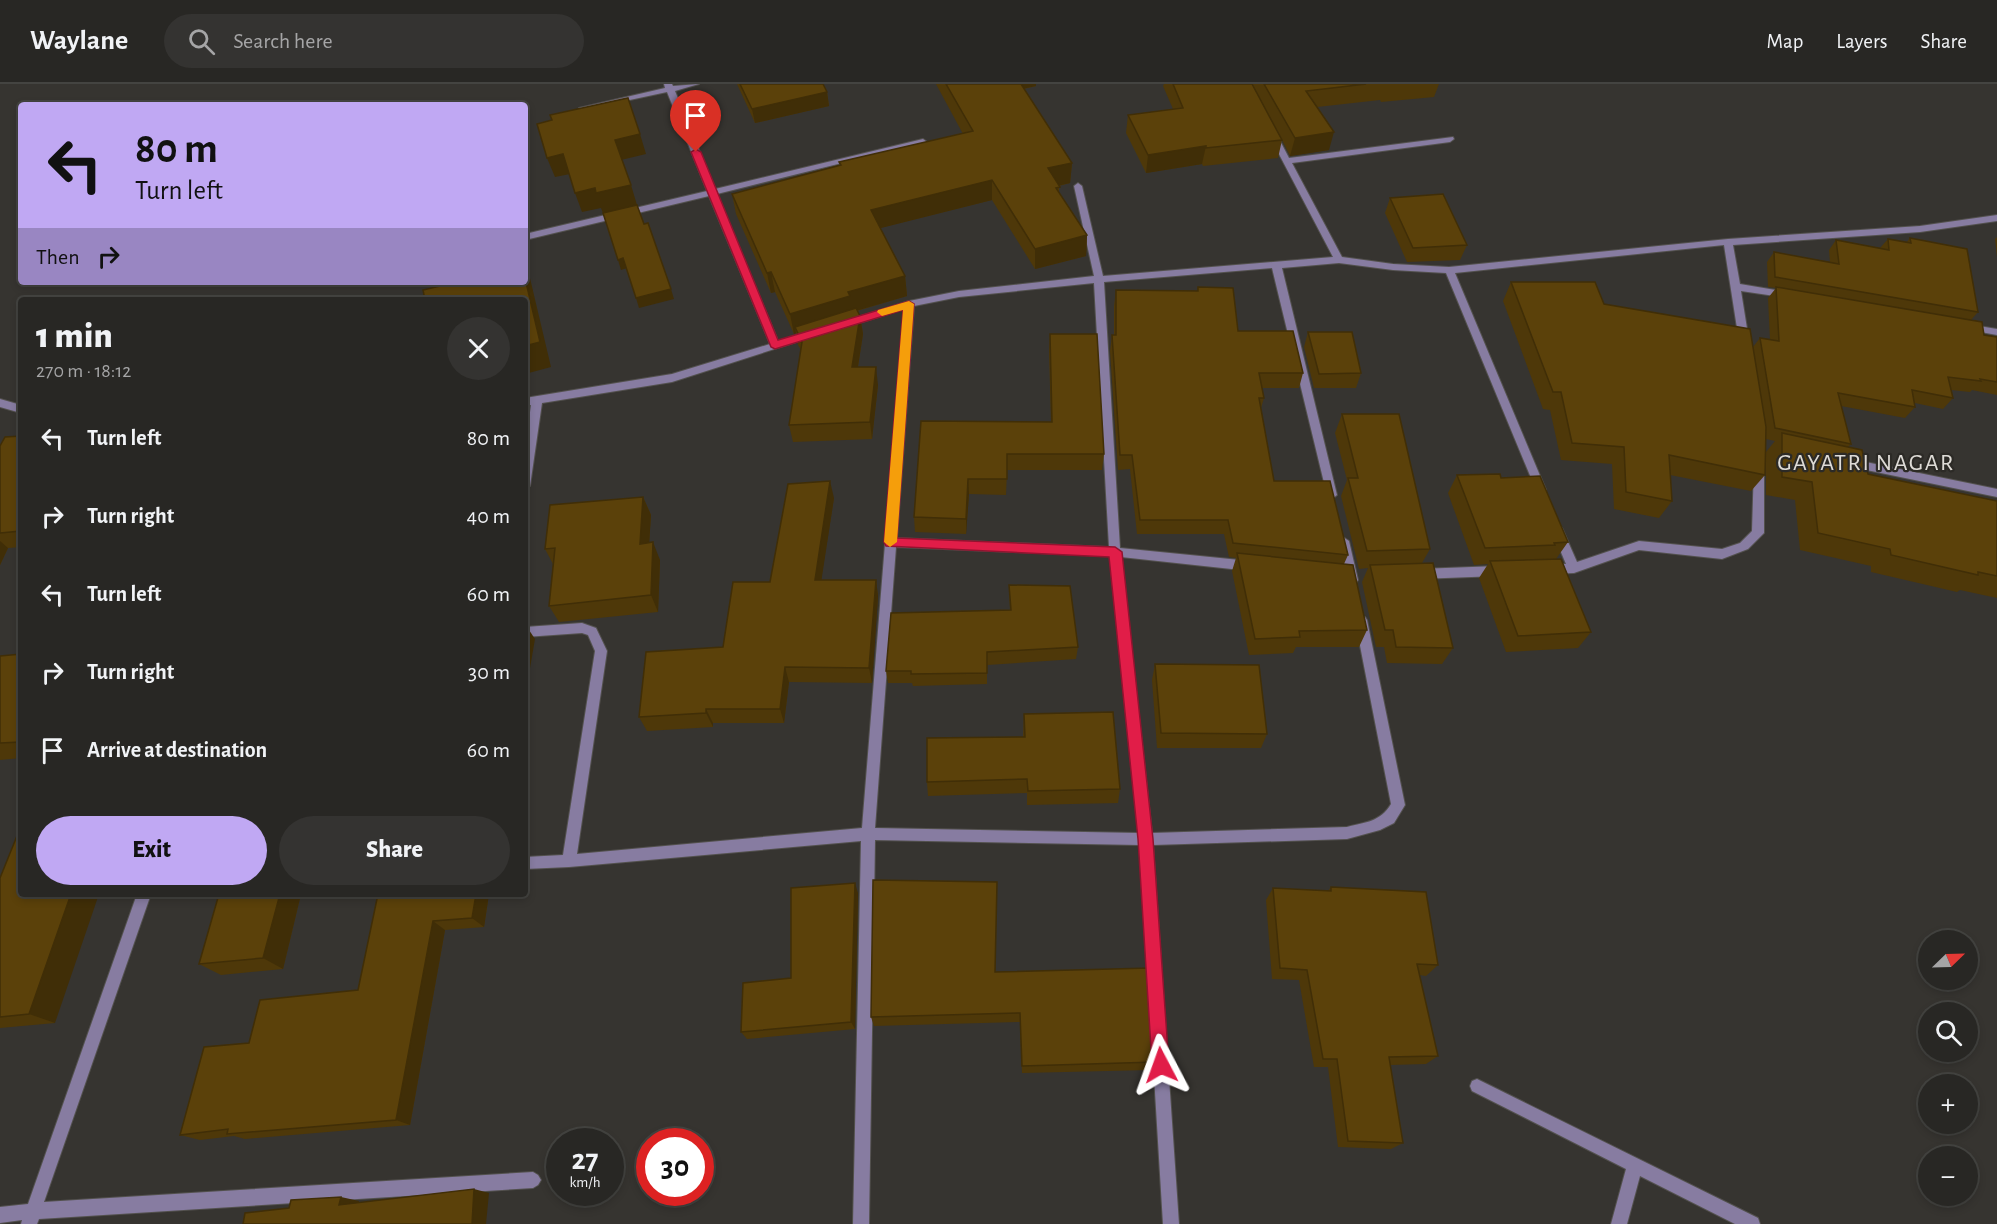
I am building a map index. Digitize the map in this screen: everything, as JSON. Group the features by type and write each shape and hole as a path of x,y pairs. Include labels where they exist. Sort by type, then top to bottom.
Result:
{"street":[{"path":"583,108 670,87 695,84"},
{"path":"670,87 775,345"},
{"path":"1266,123 1338,260"},
{"path":"1286,162 1450,139"},
{"path":"528,236 713,194 923,142"},
{"path":"1078,186 1099,279 1115,552 1146,839 1171,1224"},
{"path":"831,328 909,304 958,294 1099,279 1338,260 1394,267 1449,270 1728,242 1920,229 1997,218"},
{"path":"1728,242 1745,354"},
{"path":"1276,264 1335,507"},
{"path":"1449,270 1546,502"},
{"path":"1736,287 1794,296"},
{"path":"861,1224 868,834 909,304"},
{"path":"1961,326 1997,332"},
{"path":"528,402 672,378 819,332"},
{"path":"528,464 537,400"},
{"path":"0,403 18,408"},
{"path":"1539,570 1574,568 1639,545 1722,554 1744,546 1758,533 1759,454"},
{"path":"1838,460 1997,493"},
{"path":"1555,524 1574,568"},
{"path":"1341,530 1352,579"},
{"path":"890,542 1115,552 1257,567"},
{"path":"1410,574 1515,570"},
{"path":"528,863 868,834 1146,839 1347,833 1380,824 1389,819 1398,805 1359,611"},
{"path":"528,632 582,628 592,632 601,651 569,861"},
{"path":"32,1217 143,897"},
{"path":"1477,1086 1752,1224"},
{"path":"1619,1224 1635,1166"},
{"path":"0,1215 32,1217 533,1180"}],"building":[{"path":"740,84 823,84 827,92 752,109"},
{"path":"946,84 1021,84 1072,163 1048,168 1060,187 1056,188 1087,235 1035,249 992,180 871,210 905,276 848,292 850,296 790,314 771,272 767,273 732,194 841,165 839,162 973,131"},
{"path":"1173,84 1252,84 1282,140 1206,148 1206,146 1148,155 1128,115 1183,108"},
{"path":"1264,84 1366,84 1306,91 1334,132 1295,138"},
{"path":"628,98 640,134 615,140 631,185 596,193 595,188 575,193 563,154 547,158 537,124 552,120 550,115"},
{"path":"1443,194 1467,245 1413,248 1390,198"},
{"path":"637,205 644,224 648,223 671,289 636,298 623,258 618,260 603,213"},
{"path":"1910,238 1967,249 1978,312 1775,277 1774,252 1839,264 1836,240 1889,250 1888,239 1911,243"},
{"path":"1511,282 1595,282 1604,304 1750,329 1766,427 1765,475 1669,455 1672,501 1626,492 1624,447 1572,443 1561,392 1553,392"},
{"path":"444,285 527,285 540,342 528,345 528,297 424,297 423,290"},
{"path":"1198,287 1233,288 1238,331 1293,331 1303,373 1259,373 1264,398 1259,398 1274,481 1330,481 1348,555 1233,543 1228,520 1140,520 1132,455 1120,455 1112,335 1116,335 1116,290 1198,291"},
{"path":"1776,287 1982,322 1984,335 1997,337 1997,382 1948,377 1953,398 1912,390 1915,407 1838,393 1851,444 1775,428 1760,338 1779,341"},
{"path":"856,308 860,316 852,367 876,367 870,422 789,425 802,342 795,327"},
{"path":"1308,332 1352,332 1361,373 1319,374"},
{"path":"1050,334 1097,334 1104,454 1007,454 1007,479 968,479 966,519 914,517 921,421 1052,422"},
{"path":"1342,414 1399,414 1430,549 1367,551 1348,478 1358,478"},
{"path":"1782,433 1862,450 1868,474 1997,501 1997,576 1978,572 1978,575 1891,555 1890,549 1818,533 1812,482 1782,477"},
{"path":"18,436 18,531 0,533 0,446 5,437"},
{"path":"1500,474 1501,478 1540,476 1568,542 1554,543 1555,545 1485,548 1457,475"},
{"path":"830,481 815,580 876,580 869,668 785,667 780,709 706,709 706,713 639,717 646,652 723,647 733,582 770,582 788,484"},
{"path":"643,497 640,544 653,542 651,595 549,606 555,548 545,549 550,505"},
{"path":"1237,553 1353,565 1367,630 1299,631 1300,637 1255,639"},
{"path":"1561,559 1591,632 1518,636 1490,561"},
{"path":"1433,563 1453,648 1396,647 1393,630 1385,630 1370,565"},
{"path":"1009,585 1070,586 1078,647 987,652 987,673 911,674 911,671 886,671 891,613 1011,610"},
{"path":"18,654 18,742 0,743 0,656"},
{"path":"1155,664 1259,665 1267,734 1161,733"},
{"path":"1113,712 1120,789 1028,791 1027,779 927,782 927,738 1025,737 1024,714"},
{"path":"18,833 18,897 70,897 29,1014 0,1017 0,878"},
{"path":"873,880 997,882 995,972 1150,968 1156,1062 1022,1066 1020,1013 871,1017"},
{"path":"855,883 851,1022 741,1032 743,983 791,978 791,888"},
{"path":"1331,887 1426,892 1438,965 1417,964 1438,1056 1389,1057 1403,1143 1348,1141 1337,1059 1323,1059 1307,970 1280,968 1273,888 1331,891"},
{"path":"218,897 279,897 263,958 199,964"},
{"path":"377,897 476,897 472,918 433,921 396,1120 227,1134 228,1129 180,1135 204,1047 249,1043 260,1000 358,990"},
{"path":"474,1189 472,1224 243,1224 245,1213 289,1208 291,1200 341,1197 339,1205"}],"slow traffic":[{"path":"882,312 909,304 890,542"}],"district":[{"name":"GAYATRI NAGAR","path":"1866,463"}],"route":[{"path":"696,152 775,345 909,304 890,542 1115,552 1146,839 1161,1065"}]}
